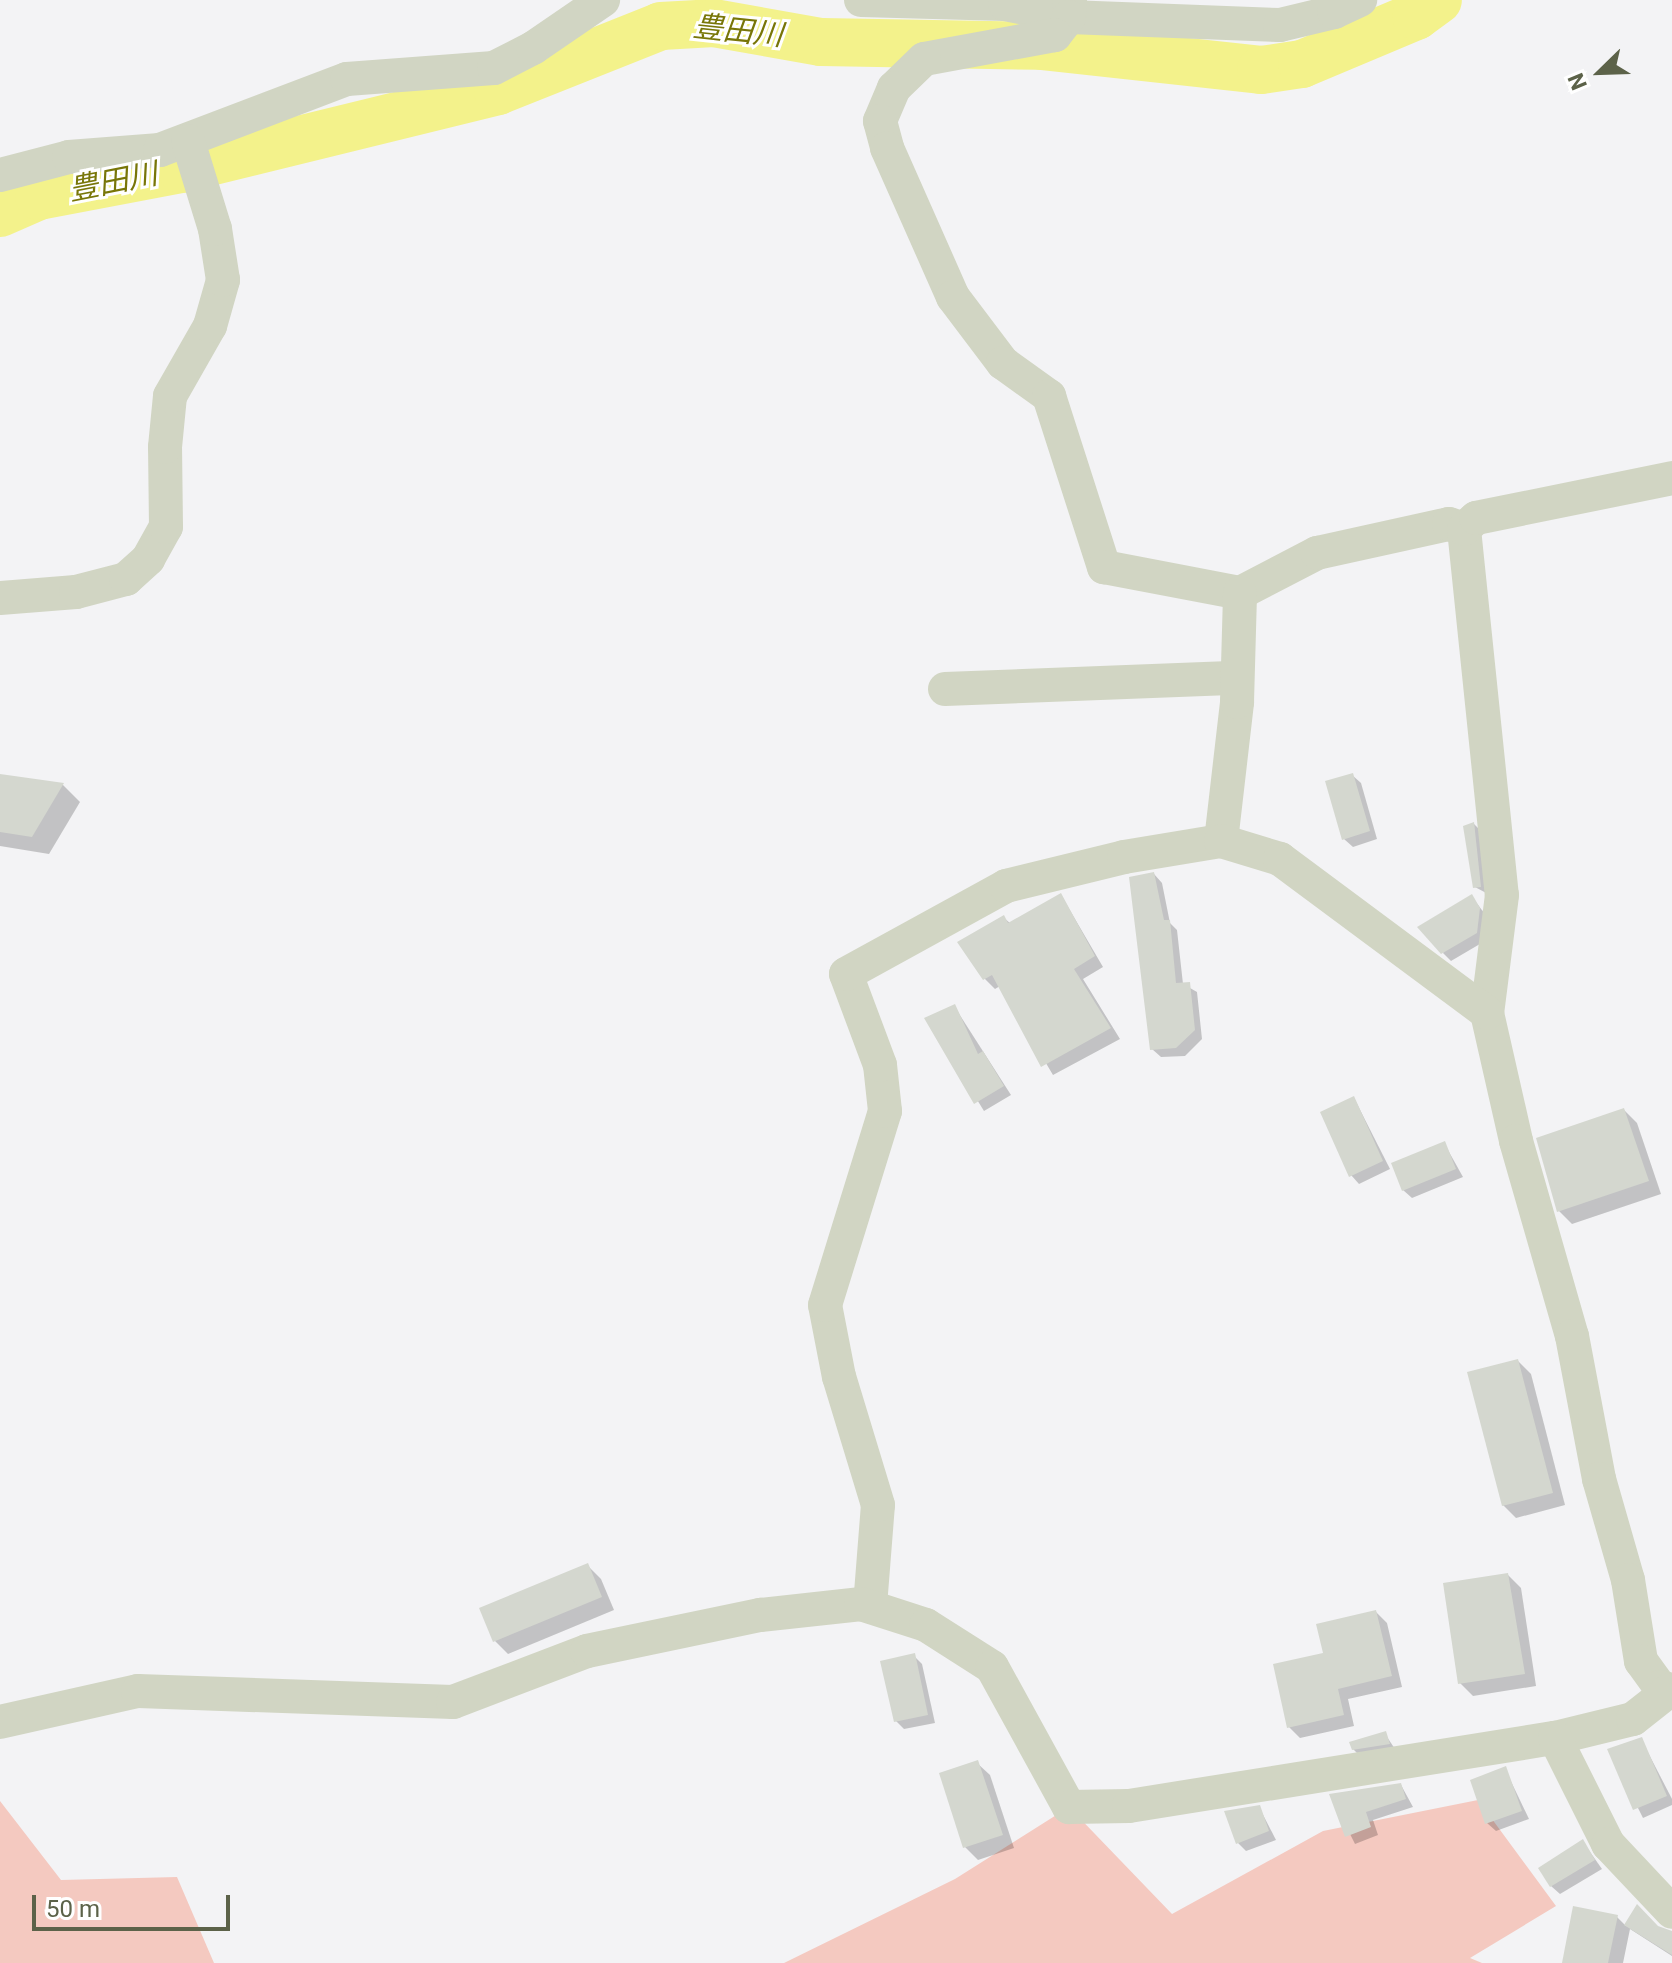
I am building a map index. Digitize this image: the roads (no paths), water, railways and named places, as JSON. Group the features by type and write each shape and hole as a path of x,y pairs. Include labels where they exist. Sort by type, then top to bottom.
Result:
{"street":[{"path":"0,175 69,157 160,150 347,79 494,68 533,48 603,0"},
{"path":"861,0 1005,4 1280,25 1334,12 1360,0"},
{"path":"1070,9 1055,35 924,59 889,99 880,121 887,148 953,297 1003,363 1049,396 1104,567 1240,593 1317,553 1449,524 1464,529"},
{"path":"0,598 76,592 126,579 148,559 166,527 165,447 170,396 210,326 223,280 215,229 188,141"},
{"path":"1464,529 1476,518 1672,478"},
{"path":"1464,529 1502,895 1487,1013 1516,1141 1572,1336 1599,1479 1628,1580 1641,1661 1660,1687 1671,1690"},
{"path":"1221,841 1237,678 1240,593"},
{"path":"945,689 1237,678"},
{"path":"870,1606 878,1505 839,1377 825,1305 885,1111 880,1065 846,974 1006,886 1124,857 1221,841 1280,859 1487,1013"},
{"path":"0,1722 138,1691 453,1702 587,1651 760,1615 870,1606 926,1625 992,1667 1069,1807 1129,1806 1555,1738 1633,1719 1671,1690"},
{"path":"1555,1738 1608,1844 1672,1912"}],"waterway":[{"name":"豊田川","path":"0,213 39,196 181,169 498,91 661,26 714,23 821,42 1041,46 1261,70 1302,64 1416,16 1438,0"}]}
